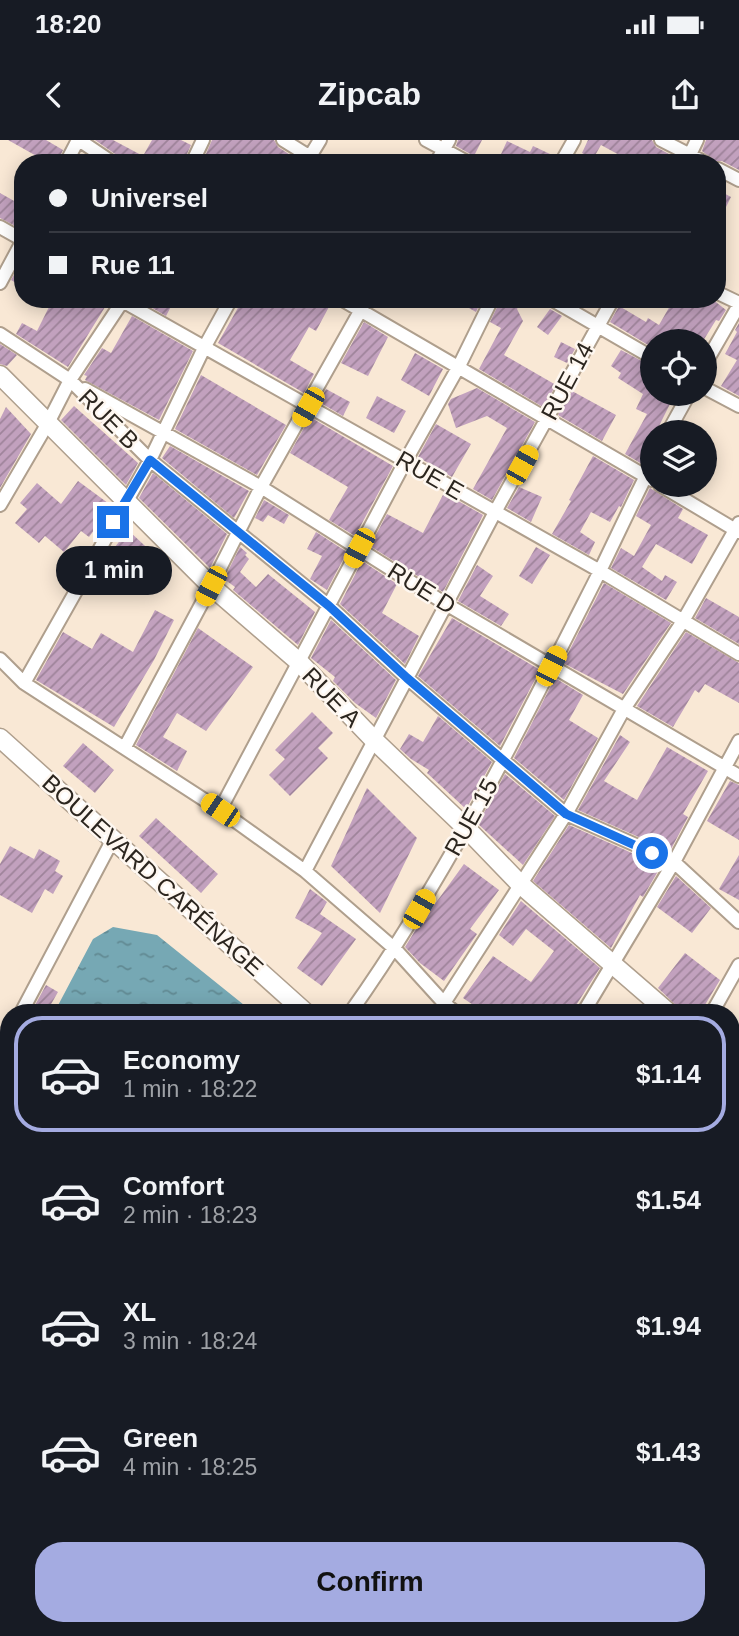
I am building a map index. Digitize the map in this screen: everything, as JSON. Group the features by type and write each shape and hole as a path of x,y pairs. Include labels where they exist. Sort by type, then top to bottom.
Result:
{"street":[{"path":"79,140 100,154"},
{"path":"283,140 302,154"},
{"path":"426,140 446,145"},
{"path":"662,140 682,154"},
{"path":"0,283 14,257"},
{"path":"717,343 739,304"},
{"path":"0,505 70,380 117,308"},
{"name":"RUE E","path":"136,308 600,571 739,654"},
{"path":"23,683 150,460 226,308"},
{"path":"354,308 460,366 640,473"},
{"path":"125,747 261,487 362,308"},
{"path":"220,810 406,460 460,366 488,308"},
{"path":"566,308 640,351"},
{"name":"RUE 14","path":"305,871 495,512 607,308"},
{"name":"RUE B","path":"0,334 70,380 150,460 329,606 407,678 566,814 674,863 739,922"},
{"name":"RUE A","path":"0,375 211,586 299,662 520,884 613,965 653,1004"},
{"name":"RUE D","path":"70,380 261,487 446,604 739,776"},
{"path":"717,394 739,406"},
{"name":"RUE 15","path":"356,1004 395,949 467,828 640,495"},
{"path":"0,659 23,683 220,810 305,871 395,949 444,1003 566,814 624,709 683,621 738,528 682,497"},
{"name":"BOULEVARD CARÉNAGE","path":"0,737 296,1004"},
{"path":"589,1004 674,863 739,741"},
{"path":"26,1004 113,838"},
{"path":"717,1004 739,965"}],"water":[{"path":"113,927 157,935 243,1004 59,1004 93,939"}],"building":[{"path":"8,140 46,140 63,150 61,154 33,154"},
{"path":"95,140 113,140 139,154 115,154"},
{"path":"152,140 181,140 191,145 187,154 144,154"},
{"path":"212,140 274,140 278,147 289,154 206,154"},
{"path":"458,140 482,140 475,154 456,146"},
{"path":"588,140 652,140 656,147 669,154 618,154 601,145 596,154 582,153"},
{"path":"706,140 739,140 739,170 726,163 726,154 706,154 702,151"},
{"path":"507,141 530,152 533,146 550,154 501,154"},
{"path":"0,193 14,201 14,225 0,218"},
{"path":"726,194 731,197 726,207"},
{"path":"48,308 104,308 68,367 16,334 22,323 37,331"},
{"path":"152,308 170,308 166,316"},
{"path":"238,308 328,308 316,331 309,327 290,360 314,374 304,393 218,343"},
{"path":"497,308 518,308 523,321 504,355 556,385 543,407 479,369 501,328 490,322"},
{"path":"618,308 646,322 648,318 659,325 669,308 726,310 710,329 640,329 640,340 610,322"},
{"path":"550,309 562,316 548,335 537,327"},
{"path":"132,316 193,351 159,420 85,380 87,376 84,375 102,348 111,353"},
{"path":"364,322 388,337 368,376 341,363"},
{"path":"739,323 739,396 721,386 737,360 725,354"},
{"path":"561,342 575,349 567,363 554,357"},
{"path":"0,344 17,355 7,366 0,364"},
{"path":"621,350 640,360 640,392 618,378 621,373 611,366"},
{"path":"415,353 443,369 429,396 401,380"},
{"path":"201,375 286,425 257,475 175,429"},
{"path":"477,388 535,422 492,500 473,489 507,428 487,416 456,428 448,404 451,399"},
{"path":"326,389 350,402 343,416 319,402"},
{"path":"572,391 616,415 602,441 558,415"},
{"path":"377,396 406,411 394,433 366,418"},
{"path":"640,400 640,406 669,406 662,420 644,420 647,414 636,409"},
{"path":"74,406 138,463 126,485 61,420"},
{"path":"6,407 31,434 0,488 0,419"},
{"path":"310,417 393,466 355,536 329,520 348,487 290,453"},
{"path":"436,424 471,444 452,477 418,457"},
{"path":"640,427 640,463 625,454"},
{"path":"170,446 249,491 234,518 162,458"},
{"path":"593,456 634,480 621,507 619,506 610,522 591,512 580,532 595,542 589,555 552,534"},
{"path":"153,473 227,534 210,568 139,498"},
{"path":"78,481 112,506 89,537 81,531 64,552 45,536 39,543 15,523 27,509 20,503 37,483 61,504"},
{"path":"519,487 542,497 531,522 507,508"},
{"path":"444,493 483,515 443,592 370,546 387,514 423,533"},
{"path":"646,497 664,497 683,509 678,518 708,535 692,564 656,544 642,567 662,581 665,575 677,582 666,600 611,568 621,548 634,556 651,525 636,516"},
{"path":"264,500 289,515 284,524 268,515 263,522 255,518"},
{"path":"128,530 160,560 149,579 115,547"},
{"path":"316,532 347,552 327,590 310,579 322,556 307,549"},
{"path":"240,547 249,559 240,572 256,587 268,574 315,612 298,645 233,590 235,587 224,579"},
{"path":"536,547 550,555 532,584 519,576"},
{"path":"362,561 397,584 382,613 419,636 405,664 340,604"},
{"path":"477,565 493,576 480,596 509,614 501,626 458,601"},
{"path":"604,583 671,623 623,694 563,663"},
{"path":"706,598 739,617 739,644 695,618"},
{"path":"155,610 174,620 154,660 114,727 36,680 63,632 92,649 101,633 133,652"},
{"path":"452,618 540,670 500,746 418,676"},
{"path":"331,620 396,680 376,718 355,703 333,681 335,677 311,658"},
{"path":"198,628 253,667 206,731 177,713 163,737 187,751 177,771 136,745"},
{"path":"686,632 739,663 739,703 705,684 699,693 695,690 673,727 637,706"},
{"path":"555,678 583,695 569,720 598,738 564,800 514,758"},
{"path":"312,712 333,733 318,748 328,758 290,796 269,775 285,759 275,750"},
{"path":"438,716 492,762 466,809 427,773 429,770 400,749 409,734 423,742"},
{"path":"620,735 630,742 604,781 637,800 667,747 708,771 683,814 688,817 670,851 578,810"},
{"path":"83,743 114,770 95,793 63,766"},
{"path":"505,774 555,816 523,865 478,824"},
{"path":"730,781 739,785 739,840 707,821"},
{"path":"367,788 417,838 380,913 331,866"},
{"path":"156,818 218,874 201,893 139,836"},
{"path":"569,825 661,866 643,897 640,895 611,948 533,881"},
{"path":"10,846 34,859 39,849 60,861 55,871 63,876 53,894 45,889 32,913 0,895 0,864"},
{"path":"739,855 739,900 719,889"},
{"path":"464,864 499,890 470,929 477,934 444,981 420,963 405,947 432,903 435,904"},
{"path":"676,876 711,908 692,933 657,907"},
{"path":"310,889 327,902 320,914 356,939 322,986 297,968 322,933 295,918"},
{"path":"521,901 600,968 577,1004 472,1004 463,998 493,956 531,982 554,951 526,929 513,946 499,935"},
{"path":"685,953 720,980 705,1004 675,1004 658,988"},
{"path":"46,985 58,992 51,1004 36,1004"}],"route":[{"path":"113,522 150,460 329,606 407,678 566,814 652,853"}]}
